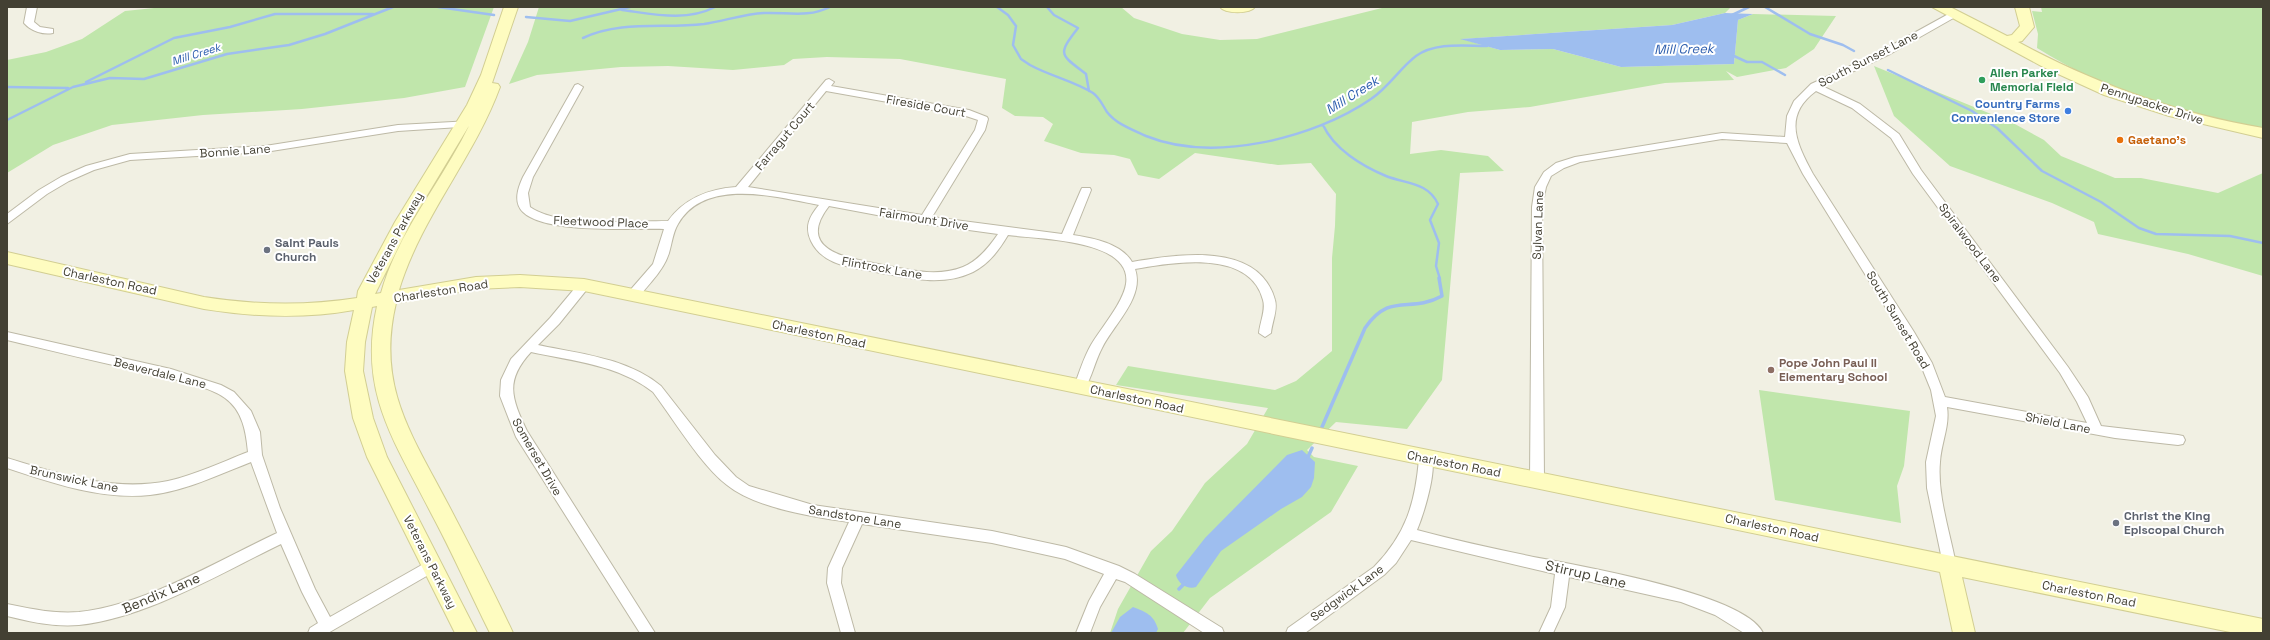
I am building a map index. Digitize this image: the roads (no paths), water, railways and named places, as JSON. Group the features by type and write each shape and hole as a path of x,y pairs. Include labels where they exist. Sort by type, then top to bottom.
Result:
{"street":[{"path":"32,7 28,19 29,23 37,29 50,31"},
{"name":"Veterans Parkway","path":"466,633 377,457 363,418 354,371 356,342 367,290 399,227 462,124 488,74 511,7"},
{"name":"Veterans Parkway","path":"502,633 392,415 384,386 381,366 383,324 393,279 410,243 479,124 521,7"},
{"path":"1227,7 1248,7"},
{"name":"Pennypacker Drive","path":"1939,7 2070,75 2125,98 2193,118 2263,132"},
{"path":"2007,41 2017,38 2026,27 2022,7"},
{"name":"South Sunset Lane","path":"1792,140 1790,125 1795,111 1802,98 1814,86 1896,47 1954,14"},
{"name":"Farragut Court","path":"740,189 826,85"},
{"name":"Fireside Court","path":"826,85 969,113 983,119 980,130 925,220"},
{"name":"Spiralwood Lane","path":"1814,86 1861,109 1895,136 1917,172 2064,370 2083,400 2097,430"},
{"name":"Fleetwood Place","path":"578,87 528,177 522,201 525,208 531,214 552,221 672,225"},
{"name":"Bonnie Lane","path":"7,220 43,192 66,179 90,168 130,157 265,149 382,130 479,124"},
{"name":"Sylvan Lane","path":"1537,481 1536,207 1539,189 1545,175 1559,166 1579,159 1714,136 1741,136 1792,140"},
{"name":"South Sunset Road","path":"1792,140 1808,174 1918,350 1932,377 1942,416 1933,462 1934,488 1949,565"},
{"name":"Fairmount Drive","path":"632,295 656,267 661,258 672,225 686,208 705,196 716,192 740,189 755,190 925,220 1094,243 1111,249 1119,254 1129,266"},
{"path":"1066,238 1086,190"},
{"name":"Flintrock Lane","path":"826,203 817,215 812,228 816,242 828,255 850,263 912,275 944,276 968,269 987,257 1005,231"},
{"name":"Charleston Road","path":"7,258 235,308 292,311 364,303 490,282 544,282 584,285 1426,459 2263,629"},
{"path":"1080,387 1096,346 1129,294 1132,277 1129,266 1198,258 1221,260 1245,268 1262,282 1266,291 1270,310 1265,334"},
{"name":"Somerset Drive","path":"584,285 548,328 528,347 508,377 506,388 511,410 521,433 648,633"},
{"name":"Beaverdale Lane","path":"7,336 171,374 217,388 230,395 245,411 253,432 255,455 267,494 309,592 321,629"},
{"name":"Sandstone Lane","path":"528,347 623,368 647,381 679,416 710,459 731,482 744,490 778,502 806,509 1030,544 1071,555 1114,570 1146,587 1217,633"},
{"name":"Shield Lane","path":"1939,401 2097,430 2178,440"},
{"name":"Brunswick Lane","path":"7,463 107,489 138,490 169,486 255,455"},
{"name":"Sedgwick Lane","path":"1293,633 1392,560 1409,534 1419,508 1426,459"},
{"path":"848,633 834,583 835,568 858,518"},
{"name":"Stirrup Lane","path":"1409,534 1687,596 1729,613 1756,633"},
{"name":"Bendix Lane","path":"7,610 35,617 60,620 81,619 123,610 284,536"},
{"path":"1949,565 1964,633"},
{"path":"321,629 432,566"},
{"path":"1546,633 1558,607 1563,569"},
{"path":"1083,633 1094,605 1114,570"}],"water":[{"path":"1725,13 1753,14 1738,20 1734,64 1621,67 1553,49 1500,50 1460,39 1672,25"},
{"path":"1302,450 1315,462 1314,478 1311,487 1302,497 1281,509 1221,551 1196,587 1190,588 1181,584 1176,575 1205,538 1287,455"},
{"path":"1133,607 1146,612 1152,617 1158,629 1156,633 1111,633 1120,617"}],"waterway":[{"name":"Mill Creek","path":"7,120 73,87 110,78 144,79 227,54 289,45 325,34 393,7"},
{"name":"Mill Creek","path":"438,7 494,15"},
{"name":"Mill Creek","path":"526,17 570,21 630,7"},
{"path":"622,10 657,15 681,16 704,12 715,7"},
{"path":"583,38 597,32 627,27 704,24 756,14 797,14 814,12 830,7"},
{"name":"Mill Creek","path":"997,7 1008,15 1016,26 1013,45 1021,59 1038,69 1089,91"},
{"path":"1047,7 1054,15 1078,28 1064,49 1064,54 1071,62 1086,74 1089,91"},
{"name":"Mill Creek","path":"1732,15 1749,7"},
{"path":"1765,7 1810,34 1843,45 1854,51"},
{"path":"86,82 174,38 230,27 275,14 373,14"},
{"name":"Mill Creek","path":"1089,91 1095,95 1107,112 1115,120 1146,136 1172,144 1201,147 1231,147 1262,143 1292,135 1321,125 1347,113 1371,99 1383,89 1410,61 1424,52 1441,47 1460,45 1487,46"},
{"path":"1734,56 1747,62 1762,62 1785,75"},
{"path":"1888,70 1972,111 1997,128 2042,171 2101,202 2139,228 2156,234 2230,236 2263,243"},
{"path":"7,87 68,88"},
{"path":"1323,125 1334,142 1358,162 1386,176 1416,185 1428,191 1434,197 1438,204 1430,220 1439,243 1436,266 1440,279"},
{"path":"1322,427 1365,328 1374,317 1383,310 1392,306 1420,303 1442,296 1439,278"},
{"path":"1308,457 1312,448"},
{"path":"1179,589 1186,582"}],"place":[{"name":"Allen Parker Memorial Field","path":"1982,80"},
{"name":"Country Farms Convenience Store","path":"2068,111"},
{"name":"Gaetano's","path":"2120,140"},
{"name":"Saint Pauls Church","path":"267,250"},
{"name":"Pope John Paul II Elementary School","path":"1771,370"},
{"name":"Christ the King Episcopal Church","path":"2116,523"}]}
